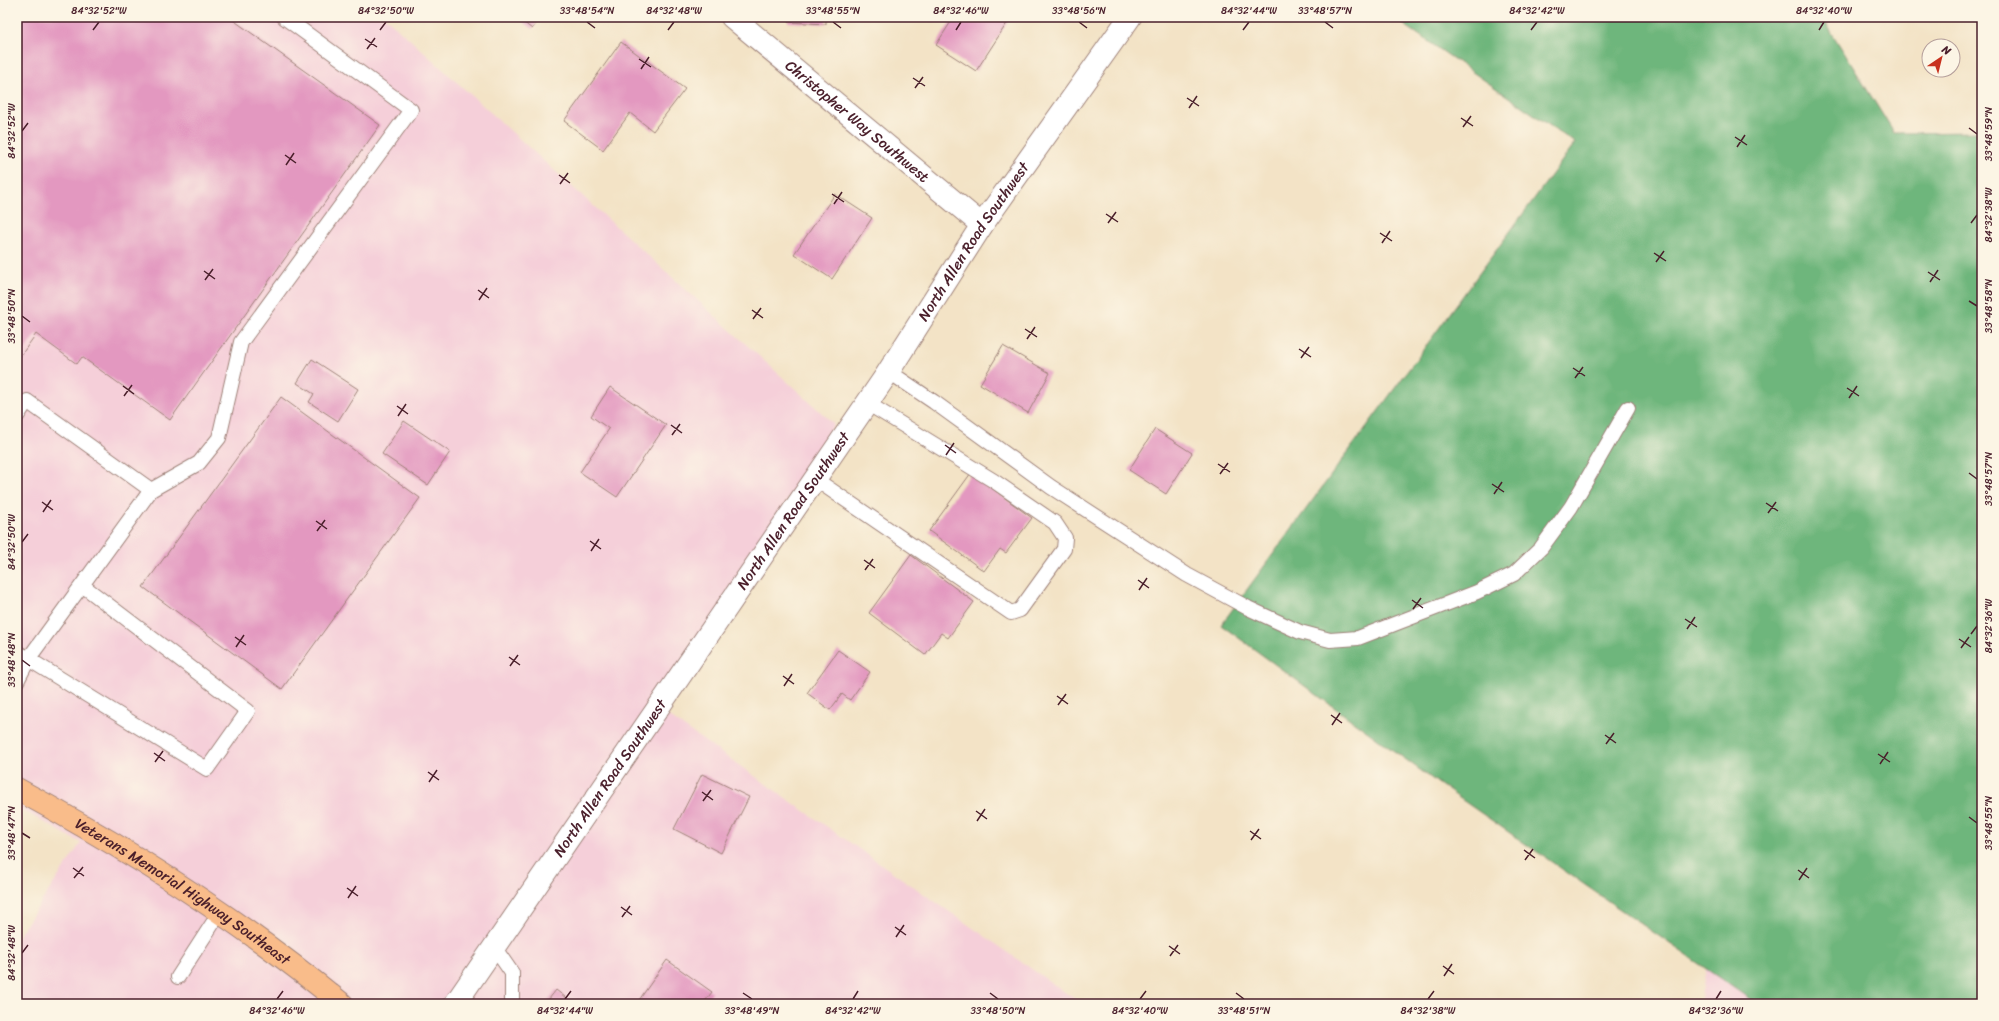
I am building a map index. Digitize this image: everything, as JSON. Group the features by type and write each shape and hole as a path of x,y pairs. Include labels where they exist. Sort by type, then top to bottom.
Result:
{"main road":[{"name":"Veterans Memorial Highway Southeast","path":"17,788 92,829 220,912 342,1004"}],"street":[{"name":"Christopher Way Southwest","path":"732,17 982,225"},
{"name":"North Allen Road Southwest","path":"455,1004 867,403 982,225 1130,17"}],"lane":[{"path":"17,681 23,655 82,585 151,490 199,464 219,438 241,342 411,110 284,17"},
{"path":"888,371 1051,487 1187,575 1248,608 1300,632 1330,640 1358,638 1476,592 1514,574 1541,548 1571,507 1628,408"},
{"path":"17,416 28,401 151,490"},
{"path":"815,479 1011,613 1020,610 1064,549 1065,538 1055,523 994,481 867,403"},
{"path":"23,655 207,769 248,711 82,585"},
{"path":"178,977 220,912"},
{"path":"494,947 512,974 512,1004"}],"shaded area":[{"path":"17,17 385,17 834,424 661,711 1082,1004 17,1004 17,938 81,843 17,807"},
{"path":"1706,969 1757,1004 1700,1004"}],"green space":[{"path":"1393,17 1822,17 1894,133 1982,132 1982,1004 1757,1004 1442,786 1221,625 1575,143"}],"building":[{"path":"17,17 229,17 380,125 170,420 82,357 77,364 36,334 17,361"},
{"path":"517,17 541,17 532,29"},
{"path":"788,17 826,17 826,24 788,22"},
{"path":"954,17 1011,17 976,71 936,45"},
{"path":"621,42 685,89 653,131 630,113 603,150 564,121"},
{"path":"835,194 872,218 832,279 794,254"},
{"path":"1003,346 1050,373 1028,413 980,384"},
{"path":"312,359 358,389 338,421 309,402 314,394 297,383"},
{"path":"610,387 666,425 617,497 580,472 609,429 591,416"},
{"path":"281,397 420,498 282,689 143,587"},
{"path":"404,421 450,452 428,485 382,454"},
{"path":"1155,429 1192,453 1166,494 1129,470"},
{"path":"971,473 1032,518 1006,553 1000,549 984,571 929,531"},
{"path":"911,555 974,602 948,638 941,633 925,655 869,613"},
{"path":"838,650 870,672 850,700 842,694 830,710 807,693"},
{"path":"702,774 749,797 721,853 674,829"},
{"path":"667,960 712,992 703,1004 637,1003"},
{"path":"556,990 574,1004 545,1004"}]}
